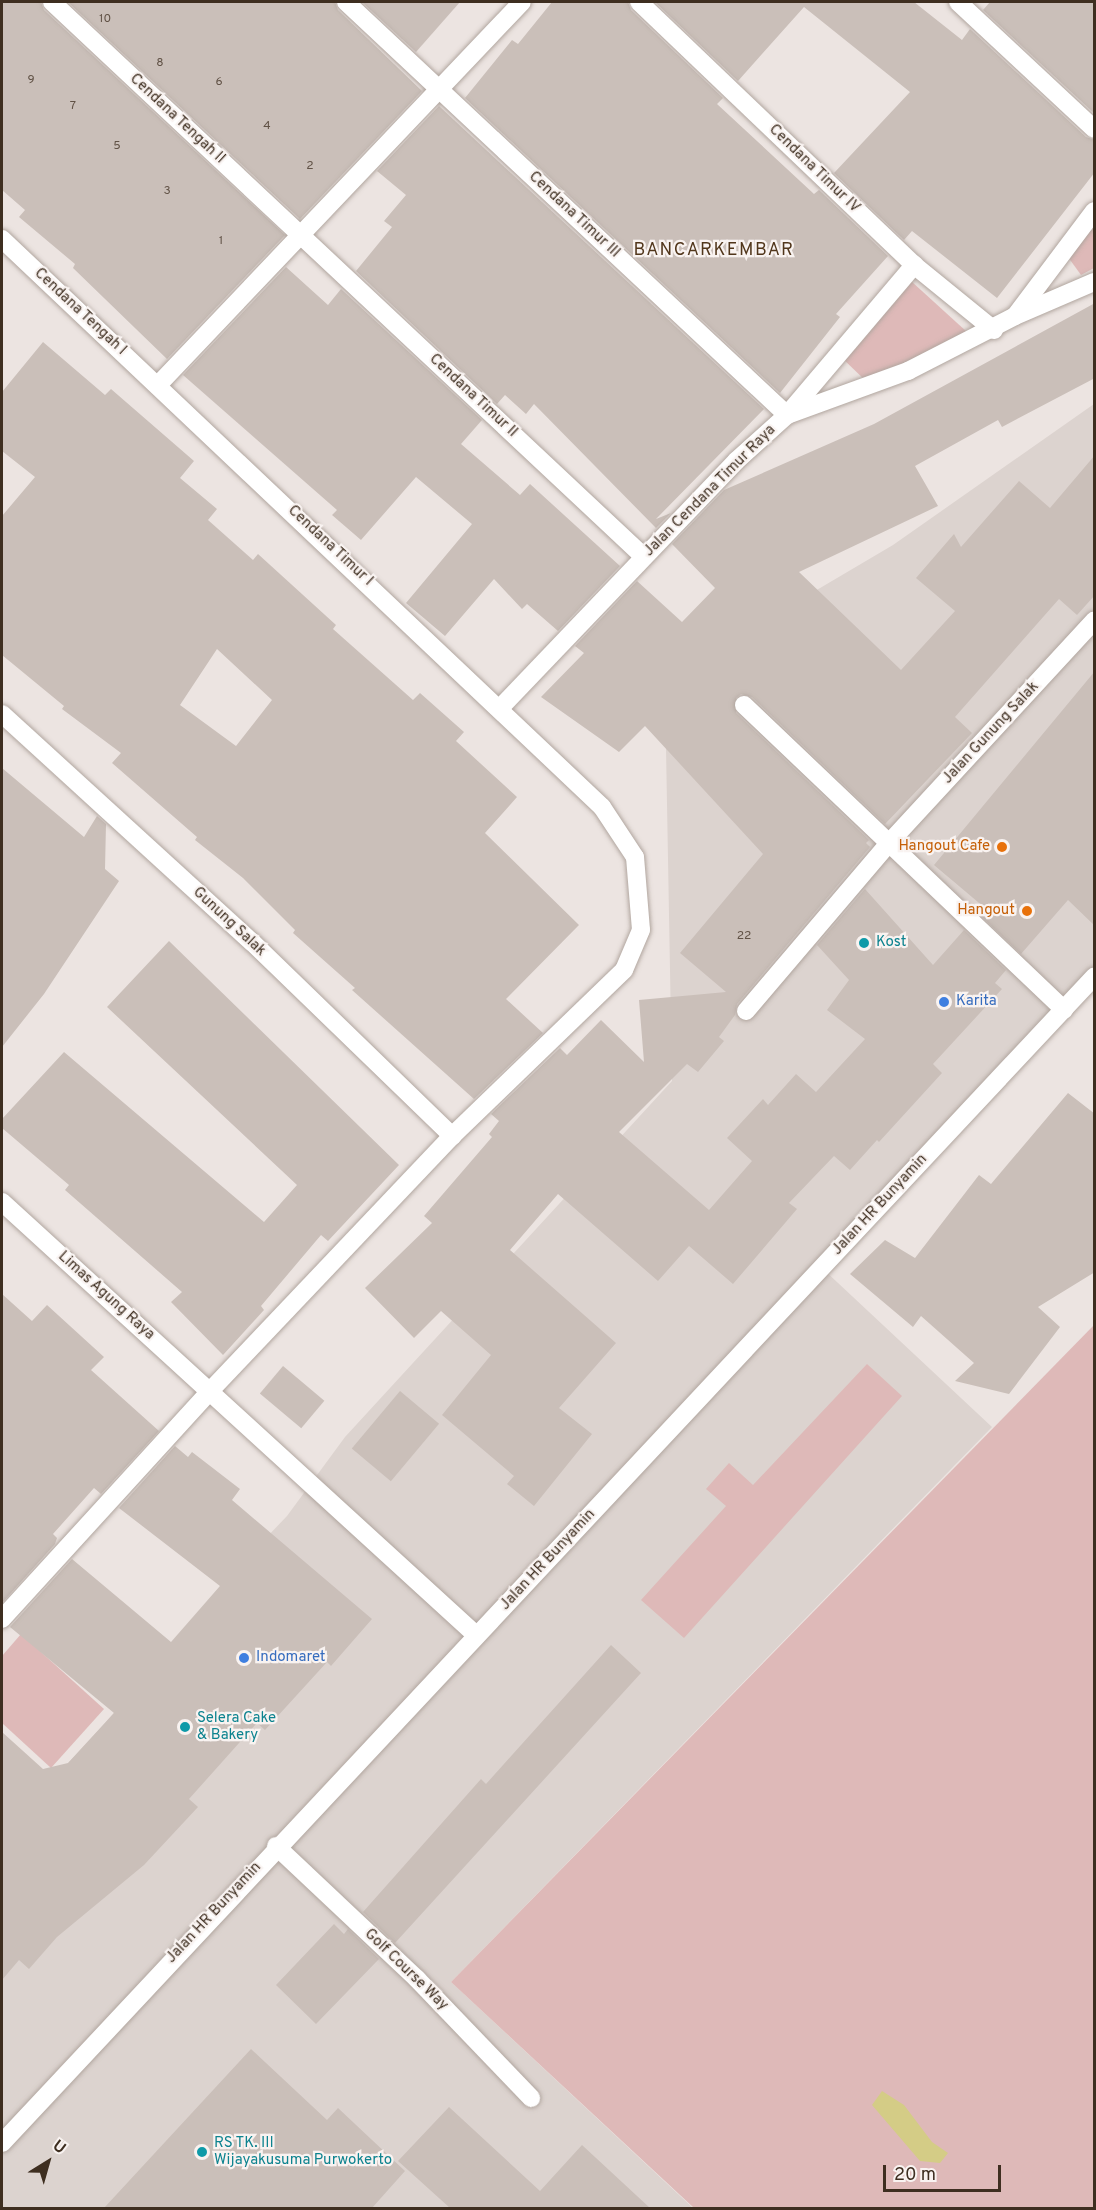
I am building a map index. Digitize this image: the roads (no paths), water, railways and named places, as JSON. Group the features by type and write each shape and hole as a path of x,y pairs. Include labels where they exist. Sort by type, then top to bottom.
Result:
{"street":[{"name":"Cendana Tengah II","path":"52,2 302,236"},
{"name":"Cendana Timur III","path":"346,2 787,415"},
{"path":"158,385 522,2"},
{"name":"Cendana Timur IV","path":"639,2 914,265 994,330"},
{"path":"958,2 1095,129"},
{"path":"1015,316 1095,211"},
{"name":"Cendana Timur II","path":"302,236 644,557"},
{"name":"Cendana Tengah I","path":"2,239 158,385"},
{"path":"787,415 914,265"},
{"name":"Jalan Cendana Timur Raya","path":"501,707 736,461 787,415 908,371 994,330 1015,316 1095,282"},
{"name":"Cendana Timur I","path":"2,1619 211,1390 453,1136 624,970 641,930 635,857 621,831 602,807 501,707 158,385"},
{"name":"Jalan Gunung Salak","path":"746,1011 888,844 1095,621"},
{"path":"744,705 1064,1010"},
{"name":"Gunung Salak","path":"2,714 252,942 453,1136"},
{"name":"Jalan HR Bunyamin","path":"2,2143 276,1846 1095,978"},
{"name":"Limas Agung Raya","path":"2,1202 211,1390 476,1635"},
{"name":"Golf Course Way","path":"276,1846 417,1979 531,2098"}],"place":[{"name":"Hangout Cafe","path":"1002,847"},
{"name":"Hangout","path":"1027,911"},
{"name":"Kost","path":"864,943"},
{"name":"Karita","path":"944,1002"},
{"name":"Indomaret","path":"244,1658"},
{"name":"Selera Cake & Bakery","path":"185,1727"},
{"name":"RS TK. III Wijayakusuma Purwokerto","path":"202,2152"}],"district":[{"name":"BANCARKEMBAR","path":"714,251"}]}
